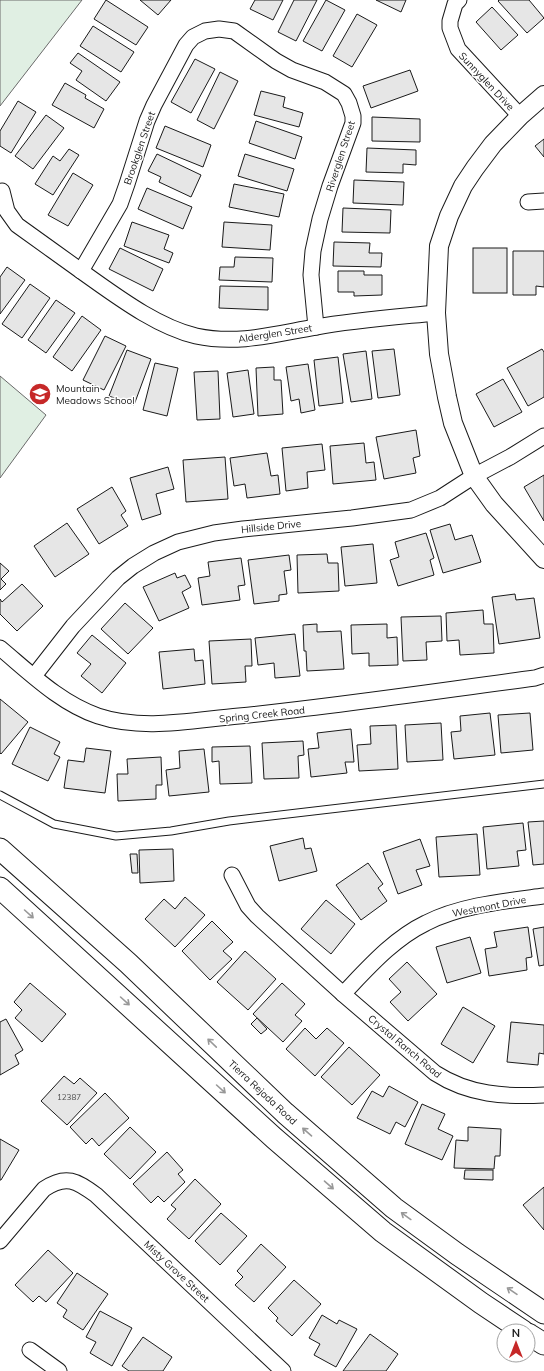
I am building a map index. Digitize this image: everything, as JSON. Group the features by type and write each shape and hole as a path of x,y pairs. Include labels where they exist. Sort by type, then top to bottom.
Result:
{"main road":[{"name":"Tierra Rejada Road","path":"0,849 128,963 285,1113 394,1208 457,1254 544,1313"},
{"path":"0,888 274,1138 383,1232 511,1323"}],"street":[{"name":"Sunnyglen Drive","path":"459,0 455,4 450,21 450,28 458,49 520,116"},
{"name":"Riverglen Street","path":"205,31 220,29 234,31 276,61 292,70 325,82 344,94 349,103 353,116 353,123 330,186 320,219 313,252 311,275 316,327"},
{"name":"Brookglen Street","path":"81,270 120,204 147,121 174,66 186,45 194,37 205,31"},
{"path":"544,95 520,116 493,144 463,186 449,216 439,246 436,313 439,354 453,423 474,476 494,504 544,559"},
{"name":"Alderglen Street","path":"2,191 7,211 17,225 126,303 166,325 195,335 222,340 239,340 316,327 436,313"},
{"path":"528,202 544,201"},
{"name":"Hillside Drive","path":"34,676 74,626 118,578 133,566 154,553 178,542 214,533 411,510 440,498 474,476 510,457 544,436"},
{"name":"Spring Creek Road","path":"0,648 64,700 100,717 134,723 163,723 309,709 535,678 544,675"},
{"path":"232,875 245,901 257,916 343,994"},
{"name":"Westmont Drive","path":"343,994 376,959 408,933 425,923 440,916 463,909 544,896"},
{"name":"Crystal Ranch Road","path":"343,994 435,1073 447,1081 482,1093 518,1096 544,1095"},
{"name":"Misty Grove Street","path":"0,1241 44,1189 50,1185 66,1181 73,1181 81,1184 96,1195 283,1371"},
{"path":"30,1350 59,1371"}],"lane":[{"path":"0,795 54,824 116,836 171,831 229,821 544,784"}],"green space":[{"path":"0,0 82,0 0,106"},
{"path":"0,376 46,415 0,478"}],"building":[{"path":"106,0 148,27 136,45 94,19"},
{"path":"140,0 171,0 158,15"},
{"path":"255,0 283,0 273,20 250,9"},
{"path":"294,0 317,0 296,41 278,32"},
{"path":"326,0 345,10 322,51 303,41"},
{"path":"376,0 406,0 401,12"},
{"path":"529,0 544,18 527,33 498,1"},
{"path":"492,7 518,35 501,50 476,22"},
{"path":"357,14 377,25 352,67 333,56"},
{"path":"93,26 134,52 121,72 80,46"},
{"path":"78,53 120,82 106,101 76,80 82,71 70,63"},
{"path":"195,59 215,69 191,113 171,102"},
{"path":"410,70 418,91 371,108 363,86"},
{"path":"220,72 238,81 214,129 197,120"},
{"path":"65,83 86,95 85,98 104,109 94,128 52,105"},
{"path":"261,91 285,97 283,107 303,113 299,127 254,115"},
{"path":"18,101 36,112 11,153 0,146 0,131"},
{"path":"46,115 64,128 33,169 15,156"},
{"path":"372,117 420,119 420,142 372,141"},
{"path":"256,121 302,137 295,159 249,143"},
{"path":"165,126 211,145 203,167 156,148"},
{"path":"544,139 544,157 535,146"},
{"path":"367,148 416,150 416,165 403,164 403,173 366,172"},
{"path":"69,149 79,155 53,195 35,184 53,156 60,161"},
{"path":"157,154 201,175 191,197 159,182 161,177 148,171"},
{"path":"245,154 294,169 287,191 238,176"},
{"path":"73,173 93,185 68,226 48,215"},
{"path":"354,180 404,182 403,205 353,203"},
{"path":"234,184 284,194 279,217 229,207"},
{"path":"147,188 192,207 183,229 138,209"},
{"path":"343,208 391,210 390,233 342,232"},
{"path":"132,222 169,235 164,249 173,253 169,263 124,246"},
{"path":"224,222 272,225 270,250 222,247"},
{"path":"334,242 370,243 369,253 382,253 381,267 333,266"},
{"path":"120,248 163,269 153,291 109,269"},
{"path":"473,248 507,248 507,293 473,293"},
{"path":"513,251 544,251 544,287 536,286 536,295 513,295"},
{"path":"235,257 273,258 272,282 219,280 220,267 234,267"},
{"path":"7,267 25,280 0,314 0,277"},
{"path":"338,271 364,271 364,275 382,275 382,295 354,296 354,292 338,292"},
{"path":"30,284 50,298 22,338 2,324"},
{"path":"220,286 268,287 268,310 219,308"},
{"path":"56,300 75,313 46,353 28,340"},
{"path":"82,316 101,330 72,371 53,357"},
{"path":"105,336 126,346 104,390 83,380"},
{"path":"394,349 400,395 378,398 372,351"},
{"path":"542,349 544,352 544,397 528,406 507,368"},
{"path":"127,350 151,359 134,405 109,396"},
{"path":"366,351 372,399 351,402 343,354"},
{"path":"338,357 343,403 319,406 314,360"},
{"path":"155,363 178,368 167,416 143,410"},
{"path":"308,364 315,410 301,413 299,399 291,401 286,367"},
{"path":"274,367 274,380 281,380 283,414 258,416 256,368"},
{"path":"248,370 254,414 233,417 227,373"},
{"path":"218,371 220,419 197,420 194,372"},
{"path":"503,379 522,412 494,427 476,394"},
{"path":"416,430 420,456 413,458 416,473 384,479 376,437"},
{"path":"364,443 366,463 374,462 376,480 333,484 330,446"},
{"path":"322,444 325,470 307,472 308,488 286,491 282,448"},
{"path":"267,453 271,476 278,475 280,494 247,498 245,484 234,486 230,458"},
{"path":"225,457 228,499 186,502 183,460"},
{"path":"168,467 174,489 156,494 161,514 142,520 130,478"},
{"path":"544,475 544,521 524,487"},
{"path":"112,487 126,511 121,515 128,526 99,544 77,509"},
{"path":"67,523 89,554 55,577 34,546"},
{"path":"450,524 455,540 472,535 481,562 443,573 430,530"},
{"path":"426,533 434,558 430,560 434,575 398,586 390,560 399,557 395,542"},
{"path":"373,544 377,583 345,586 341,547"},
{"path":"327,554 328,563 338,563 339,591 298,593 297,555"},
{"path":"289,555 291,570 284,571 287,594 279,595 279,601 254,604 248,560"},
{"path":"241,558 245,585 238,586 240,600 202,605 198,578 210,576 208,562"},
{"path":"0,563 9,571 1,579 6,584 0,590"},
{"path":"175,573 177,578 185,575 191,587 182,592 189,608 159,621 143,587"},
{"path":"22,584 43,606 17,631 0,614 0,599 2,602"},
{"path":"515,594 516,600 534,598 540,638 499,644 492,597"},
{"path":"125,603 153,628 128,654 101,629"},
{"path":"483,610 484,624 493,624 494,653 460,655 459,640 447,641 446,613"},
{"path":"441,616 442,641 426,642 427,660 403,661 401,617"},
{"path":"317,624 317,632 341,631 344,669 307,671 306,651 304,651 303,625"},
{"path":"387,624 387,638 397,637 398,665 369,666 369,653 352,654 351,625"},
{"path":"295,634 300,676 275,678 274,663 258,665 255,638"},
{"path":"92,635 126,663 102,693 81,676 91,664 77,653"},
{"path":"251,639 252,666 245,666 246,682 212,684 209,641"},
{"path":"194,649 195,661 203,660 205,684 163,689 159,652"},
{"path":"0,699 28,722 1,754 0,753"},
{"path":"490,713 495,755 454,759 451,732 461,731 460,716"},
{"path":"530,713 533,750 501,753 498,715"},
{"path":"441,723 443,760 407,762 405,725"},
{"path":"396,725 398,769 359,771 357,745 371,744 370,726"},
{"path":"30,727 60,742 54,754 60,757 48,781 12,764"},
{"path":"351,729 354,762 345,762 347,773 311,777 308,749 319,748 317,733"},
{"path":"303,741 304,755 298,756 299,778 264,779 262,743"},
{"path":"250,746 252,783 220,784 219,761 212,762 212,747"},
{"path":"86,748 111,751 105,793 64,788 68,760 84,762"},
{"path":"204,749 209,792 169,796 166,770 180,768 179,751"},
{"path":"161,757 162,785 156,785 156,799 118,801 117,774 128,774 127,759"},
{"path":"544,821 544,864 533,865 528,822"},
{"path":"523,823 526,850 517,851 519,866 487,869 483,827"},
{"path":"477,834 480,875 439,877 436,837"},
{"path":"303,838 305,849 311,848 317,871 279,881 270,846"},
{"path":"420,839 430,866 416,870 422,885 398,894 383,852"},
{"path":"173,849 174,881 140,883 139,850"},
{"path":"130,854 137,854 138,873 132,873"},
{"path":"368,863 383,884 378,888 387,901 361,920 336,885"},
{"path":"185,897 205,915 175,947 145,919 164,899 175,909"},
{"path":"326,900 355,924 331,954 301,929"},
{"path":"212,921 233,942 223,951 232,959 210,980 182,951"},
{"path":"528,927 532,957 526,958 527,970 489,976 485,949 497,947 494,932"},
{"path":"544,927 544,965 539,966 533,929"},
{"path":"470,937 481,973 447,983 436,947"},
{"path":"245,951 276,979 248,1010 217,982"},
{"path":"407,962 437,994 408,1021 390,1002 401,992 389,979"},
{"path":"30,983 66,1014 42,1042 15,1018 22,1010 14,1002"},
{"path":"282,983 305,1004 295,1015 302,1021 283,1042 253,1014"},
{"path":"463,1007 495,1026 473,1063 441,1044"},
{"path":"257,1018 267,1029 261,1034 251,1024"},
{"path":"6,1019 23,1050 15,1055 19,1064 0,1075 0,1022"},
{"path":"511,1022 544,1025 544,1054 539,1053 538,1065 507,1062"},
{"path":"305,1028 316,1039 327,1028 344,1043 315,1076 286,1049"},
{"path":"349,1047 380,1075 352,1105 321,1077"},
{"path":"64,1076 74,1084 80,1078 97,1093 67,1125 41,1101"},
{"path":"389,1086 418,1102 405,1127 396,1122 390,1134 357,1118 372,1091 383,1097"},
{"path":"105,1093 129,1118 99,1146 92,1138 86,1144 70,1127"},
{"path":"422,1104 445,1114 438,1129 453,1136 442,1160 405,1144"},
{"path":"130,1127 156,1152 130,1179 104,1154"},
{"path":"468,1127 501,1129 500,1156 495,1156 494,1169 454,1168 456,1140 468,1141"},
{"path":"0,1139 19,1150 1,1180 0,1180"},
{"path":"167,1152 183,1170 178,1174 185,1182 164,1202 158,1196 151,1203 133,1184"},
{"path":"465,1170 493,1170 493,1180 464,1179"},
{"path":"195,1179 221,1204 189,1239 167,1219 176,1209 171,1205"},
{"path":"544,1187 544,1230 523,1205"},
{"path":"221,1213 247,1236 220,1265 195,1241"},
{"path":"261,1244 286,1267 254,1302 235,1285 243,1277 237,1271"},
{"path":"48,1250 73,1273 46,1302 39,1296 33,1302 15,1285"},
{"path":"77,1273 108,1294 83,1330 63,1317 67,1310 57,1303"},
{"path":"294,1280 321,1304 292,1336 276,1321 278,1318 268,1308"},
{"path":"100,1311 132,1328 112,1366 90,1353 96,1342 86,1337"},
{"path":"322,1315 337,1324 339,1320 357,1329 336,1367 314,1355 320,1344 309,1338"},
{"path":"370,1334 398,1354 386,1371 343,1371"},
{"path":"143,1337 172,1357 163,1371 129,1371 122,1366"}],"place":[{"name":"Mountain Meadows School","path":"40,394"}]}
